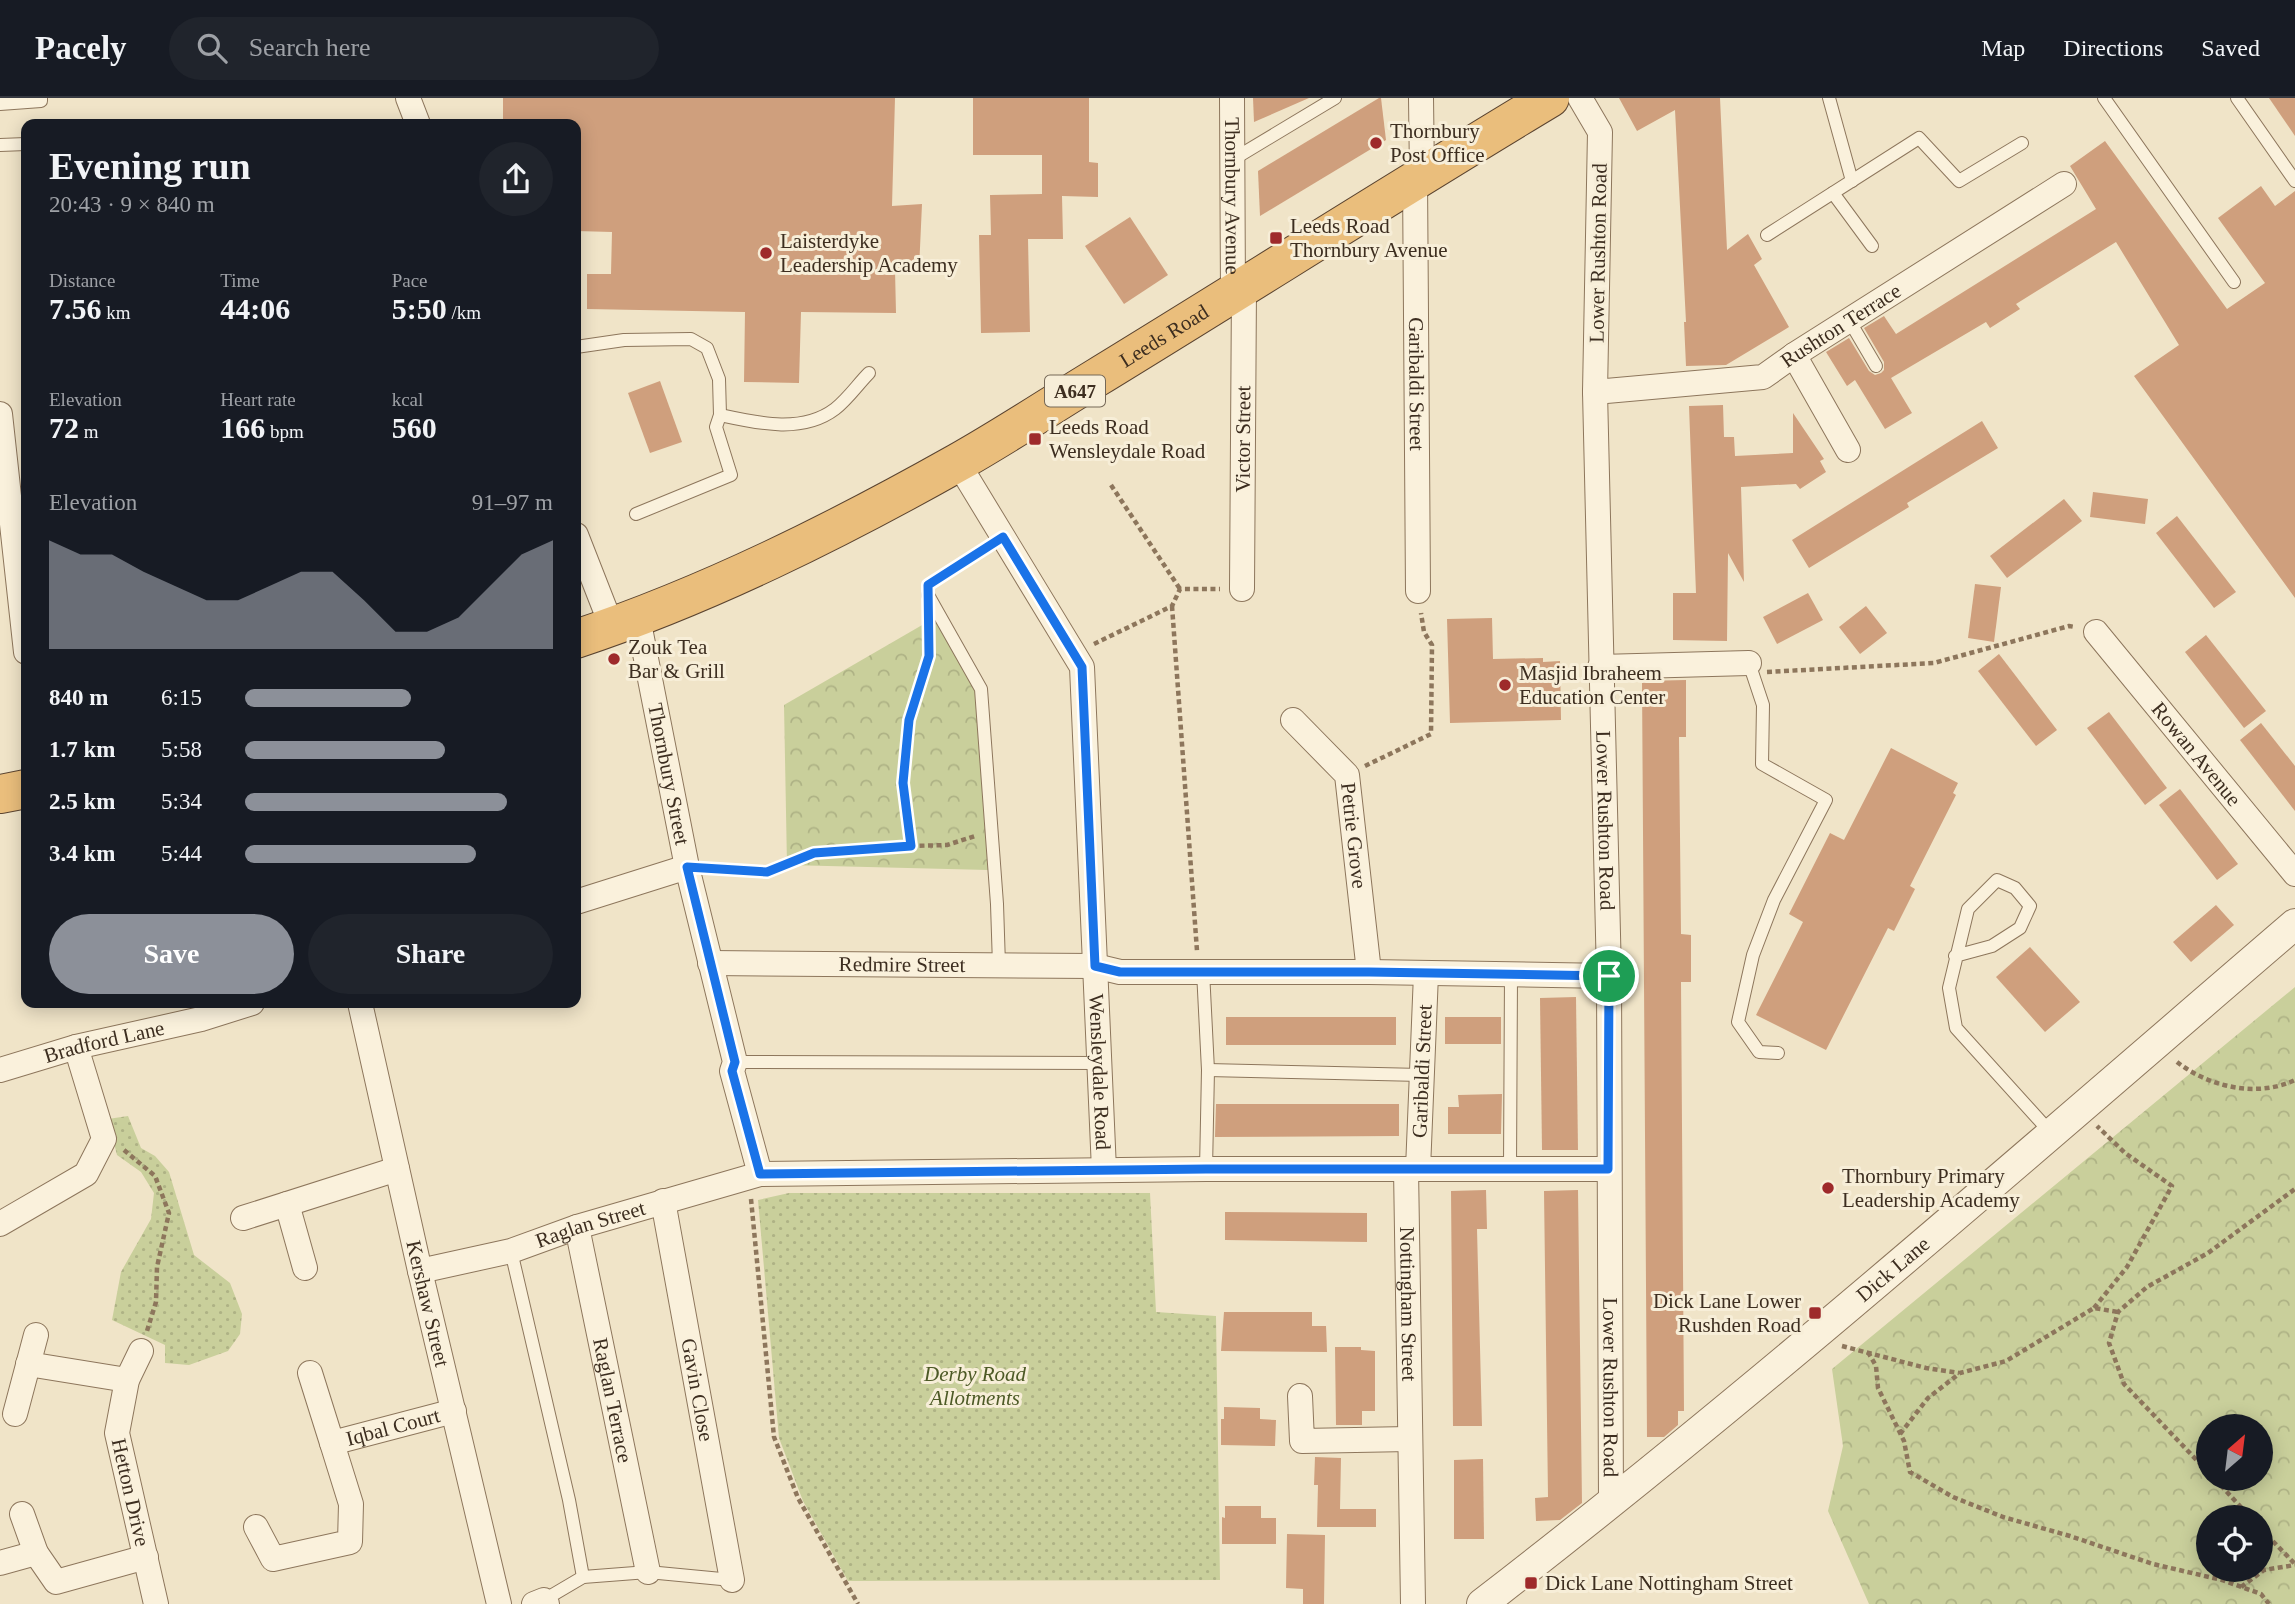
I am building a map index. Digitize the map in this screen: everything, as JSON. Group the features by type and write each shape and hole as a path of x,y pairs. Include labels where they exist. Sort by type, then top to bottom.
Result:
{"highway":[{"name":"Leeds Road","path":"581,637 694,595 830,531 958,463 1550,98"},
{"path":"0,794 21,790"}],"street":[{"path":"408,98 416,119"},
{"name":"Thornbury Avenue","path":"1232,98 1238,291"},
{"name":"Garibaldi Street","path":"1418,591 1418,177 1421,98"},
{"name":"Lower Rushton Road","path":"1580,98 1600,132 1595,391 1609,976 1611,1504"},
{"name":"Rushton Terrace","path":"1595,391 1763,377 2064,184"},
{"name":"Victor Street","path":"1238,291 1242,589"},
{"path":"1794,355 1849,450"},
{"path":"0,414 21,606"},
{"name":"Wensleydale Road","path":"958,463 1082,667 1104,1170"},
{"name":"Thornbury Street","path":"581,543 625,622 735,1062 732,1071 755,1176"},
{"name":"Rowan Avenue","path":"2096,632 2295,874"},
{"path":"1600,667 1749,663"},
{"name":"Petrie Grove","path":"1293,720 1347,775 1369,972"},
{"path":"581,900 687,867"},
{"name":"Dick Lane","path":"1482,1604 1611,1504 1822,1330 2295,924"},
{"name":"Redmire Street","path":"710,963 1095,966 1120,972 1609,976"},
{"name":"Garibaldi Street","path":"1412,1169 1421,1075 1426,974"},
{"name":"Bradford Lane","path":"0,1070 199,1011 219,1008"},
{"name":"Kershaw Street","path":"361,1008 499,1604"},
{"path":"0,1224 86,1174 104,1139 76,1047"},
{"path":"243,1218 397,1169"},
{"name":"Raglan Street","path":"420,1271 511,1251 577,1227 755,1176 1206,1169 1608,1169"},
{"name":"Nottingham Street","path":"1412,1169 1409,1439 1413,1604"},
{"name":"Gavin Close","path":"663,1201 732,1580"},
{"path":"287,1204 305,1268"},
{"name":"Raglan Terrace","path":"577,1227 648,1572"},
{"path":"15,1414 36,1335"},
{"name":"Hetton Drive","path":"141,1351 127,1380 117,1433 156,1604"},
{"path":"28,1364 127,1380"},
{"name":"Iqbal Court","path":"256,1527 273,1559 350,1542 351,1504 310,1373"},
{"path":"1300,1396 1302,1441 1409,1439"},
{"name":"Iqbal Court","path":"332,1443 454,1411"},
{"path":"22,1514 36,1553 55,1582 146,1558"},
{"path":"0,1563 36,1553"}],"lane":[{"path":"0,104 41,101 41,98"},
{"path":"1829,98 1852,181"},
{"path":"2104,98 2234,282"},
{"path":"2237,98 2295,181"},
{"path":"1232,160 1333,99"},
{"path":"1767,235 1919,138 1959,181 2022,143"},
{"path":"0,145 21,144"},
{"path":"1833,193 1872,246"},
{"path":"1849,320 1876,366"},
{"path":"581,346 624,340 691,339 707,348 719,379 720,415 716,427 731,475 636,514"},
{"path":"720,415 754,423 812,422 836,408 869,373"},
{"path":"928,595 981,690 999,965"},
{"path":"1749,663 1763,705 1762,764 1826,800 1774,901 1753,955 1738,1022 1759,1052 1778,1053"},
{"path":"1955,956 1992,946 2020,928 2030,906 2015,888 1997,880 1968,909 1955,956 1949,988 1956,1028 2051,1133"},
{"path":"1201,971 1208,1070 1206,1169"},
{"path":"1510,1169 1511,975"},
{"path":"735,1062 1099,1063"},
{"path":"1208,1070 1421,1075"},
{"path":"511,1251 569,1500 583,1577"},
{"path":"542,1603 583,1577 648,1572 732,1580"}],"path":[{"path":"1111,485 1180,589"},
{"path":"911,846 903,783 909,720 929,656 928,585 1003,537"},
{"path":"1180,589 1242,589"},
{"path":"1180,589 1172,606 1183,782 1201,971"},
{"path":"1347,775 1431,734 1432,645 1424,632 1418,591"},
{"path":"1075,654 1172,606"},
{"path":"1749,663 1761,672 1934,663 2068,626 2096,632"},
{"path":"687,867 767,872 814,853 947,845 992,831"},
{"path":"2177,1062 2191,1073 2220,1084 2253,1090 2283,1086 2295,1080"},
{"path":"1840,1345 1926,1368 1960,1373 2006,1361 2094,1308 2127,1267 2172,1186 2125,1153 2097,1125"},
{"path":"104,1139 129,1153 155,1176 169,1213 157,1267 156,1302 141,1351"},
{"path":"755,1176 774,1437 798,1499 858,1604"},
{"path":"2196,1460 2123,1384 2109,1343 2118,1312 2147,1287 2208,1253 2295,1189"},
{"path":"2094,1308 2118,1312"},
{"path":"1868,1352 1876,1366 1878,1388 1900,1434 1910,1472 1953,1497 2003,1517 2153,1564 2222,1580 2261,1594 2269,1604"},
{"path":"1900,1434 1928,1398 1960,1373"},
{"path":"2226,1491 2239,1505"},
{"path":"2273,1541 2295,1564"},
{"path":"2241,1587 2264,1570 2295,1564"}],"green space":[{"path":"936,617 977,693 988,870 787,865 784,705"},
{"path":"2295,987 2295,1604 1869,1604 1828,1511 1843,1446 1832,1369"},
{"path":"128,1116 141,1148 155,1156 169,1172 194,1255 230,1283 242,1314 240,1334 228,1351 189,1365 165,1363 165,1345 112,1320 121,1272 151,1219 154,1193 141,1172 117,1155 108,1119"},
{"name":"Derby Road Allotments","path":"789,1193 1150,1193 1156,1312 1216,1316 1220,1580 848,1581 803,1501 779,1438 758,1200"}],"building":[{"path":"503,98 895,98 892,206 922,204 919,270 895,270 896,313 801,312 799,383 744,382 745,312 587,309 587,274 611,274 612,232 581,231 581,119 503,119"},
{"path":"973,98 1089,98 1089,162 1098,163 1098,197 1062,196 1063,239 1028,239 1030,332 981,333 979,235 991,235 990,195 1042,194 1042,155 973,155"},
{"path":"1253,98 1309,98 1254,122"},
{"path":"1379,98 1386,140 1260,216 1258,171"},
{"path":"1619,98 1720,98 1727,250 1748,234 1762,259 1754,265 1789,327 1726,365 1686,366 1675,110 1637,131"},
{"path":"2269,98 2295,98 2295,136"},
{"path":"2105,141 2227,309 2265,283 2218,218 2261,186 2275,206 2295,191 2295,598 2134,376 2179,345 2116,242 2016,304 2020,309 1990,328 1986,322 1891,378 1912,413 1885,429 1855,380 1847,386 1826,352 1849,338 1869,371 1875,375 1881,373 1884,370 1884,362 1864,328 1884,316 1896,334 2096,209 2070,166"},
{"path":"1130,217 1168,275 1124,304 1085,246"},
{"path":"660,381 682,442 650,453 628,393"},
{"path":"1723,405 1724,437 1734,437 1735,456 1793,453 1793,413 1824,459 1820,461 1826,472 1800,489 1796,484 1741,487 1744,582 1728,553 1727,641 1673,640 1673,593 1696,593 1689,406"},
{"path":"1982,421 1998,448 1907,503 1909,507 1809,568 1792,540"},
{"path":"2093,492 2148,499 2145,524 2090,517"},
{"path":"2064,499 2082,521 2007,578 1990,556"},
{"path":"2177,516 2236,592 2214,608 2156,533"},
{"path":"1975,584 2001,587 1994,642 1968,638"},
{"path":"1808,593 1823,620 1777,644 1763,617"},
{"path":"1866,606 1887,633 1860,654 1839,627"},
{"name":"Masjid Ibraheem Education Center","path":"1492,618 1493,659 1543,658 1543,662 1560,661 1561,720 1450,723 1447,619"},
{"path":"2206,635 2266,711 2244,728 2185,652"},
{"path":"1999,654 2057,730 2036,746 1978,671"},
{"path":"1686,680 1686,737 1679,737 1681,934 1691,935 1691,982 1681,982 1684,1411 1678,1411 1678,1425 1664,1437 1647,1437 1642,681"},
{"path":"2109,712 2167,788 2145,805 2087,728"},
{"path":"2261,723 2295,766 2295,811 2240,740"},
{"path":"1891,748 1958,783 1953,793 1956,795 1910,886 1915,889 1894,931 1888,928 1826,1050 1756,1015 1803,922 1789,914 1830,833 1844,840"},
{"path":"2180,789 2238,864 2217,880 2159,805"},
{"path":"2216,905 2234,925 2191,962 2173,942"},
{"path":"2030,947 2080,1002 2045,1032 1996,977"},
{"path":"1576,997 1578,1150 1542,1150 1540,998"},
{"path":"1226,1017 1396,1017 1396,1045 1226,1045"},
{"path":"1445,1017 1501,1017 1501,1044 1445,1044"},
{"path":"1502,1094 1501,1134 1448,1134 1448,1107 1459,1107 1458,1095"},
{"path":"1216,1104 1399,1104 1399,1136 1215,1137"},
{"path":"1486,1190 1487,1229 1477,1229 1482,1426 1453,1426 1451,1191"},
{"path":"1578,1190 1582,1503 1560,1520 1536,1521 1535,1498 1548,1497 1544,1191"},
{"path":"1225,1212 1367,1213 1367,1242 1225,1240"},
{"path":"1224,1312 1312,1312 1312,1326 1326,1326 1327,1352 1221,1351"},
{"path":"1335,1347 1361,1347 1361,1350 1375,1351 1375,1411 1362,1411 1362,1425 1336,1425"},
{"path":"1224,1407 1260,1408 1260,1419 1276,1420 1275,1446 1221,1445"},
{"path":"1315,1457 1341,1458 1340,1509 1376,1509 1376,1527 1317,1527 1318,1485 1314,1485"},
{"path":"1483,1459 1484,1539 1454,1539 1454,1460"},
{"path":"1225,1506 1261,1506 1261,1518 1276,1518 1276,1544 1222,1544 1222,1517 1225,1518"},
{"path":"1287,1534 1325,1535 1324,1604 1303,1604 1303,1589 1286,1588"}],"place":[{"name":"Thornbury Post Office","path":"1376,143"},
{"name":"Leeds Road Thornbury Avenue","path":"1276,238"},
{"name":"Laisterdyke Leadership Academy","path":"766,253"},
{"name":"Leeds Road Wensleydale Road","path":"1035,439"},
{"name":"Zouk Tea Bar & Grill","path":"614,659"},
{"name":"Masjid Ibraheem Education Center","path":"1505,685"},
{"name":"Thornbury Primary Leadership Academy","path":"1828,1188"},
{"name":"Dick Lane Lower Rushden Road","path":"1815,1313"},
{"name":"Dick Lane Nottingham Street","path":"1531,1583"}],"route":[{"path":"1003,537 1082,667 1095,966 1120,972 1609,976 1608,1169 1206,1169 760,1174 732,1071 735,1062 687,867 767,872 814,853 911,846 903,783 909,720 929,656 928,585 1003,537"}]}
